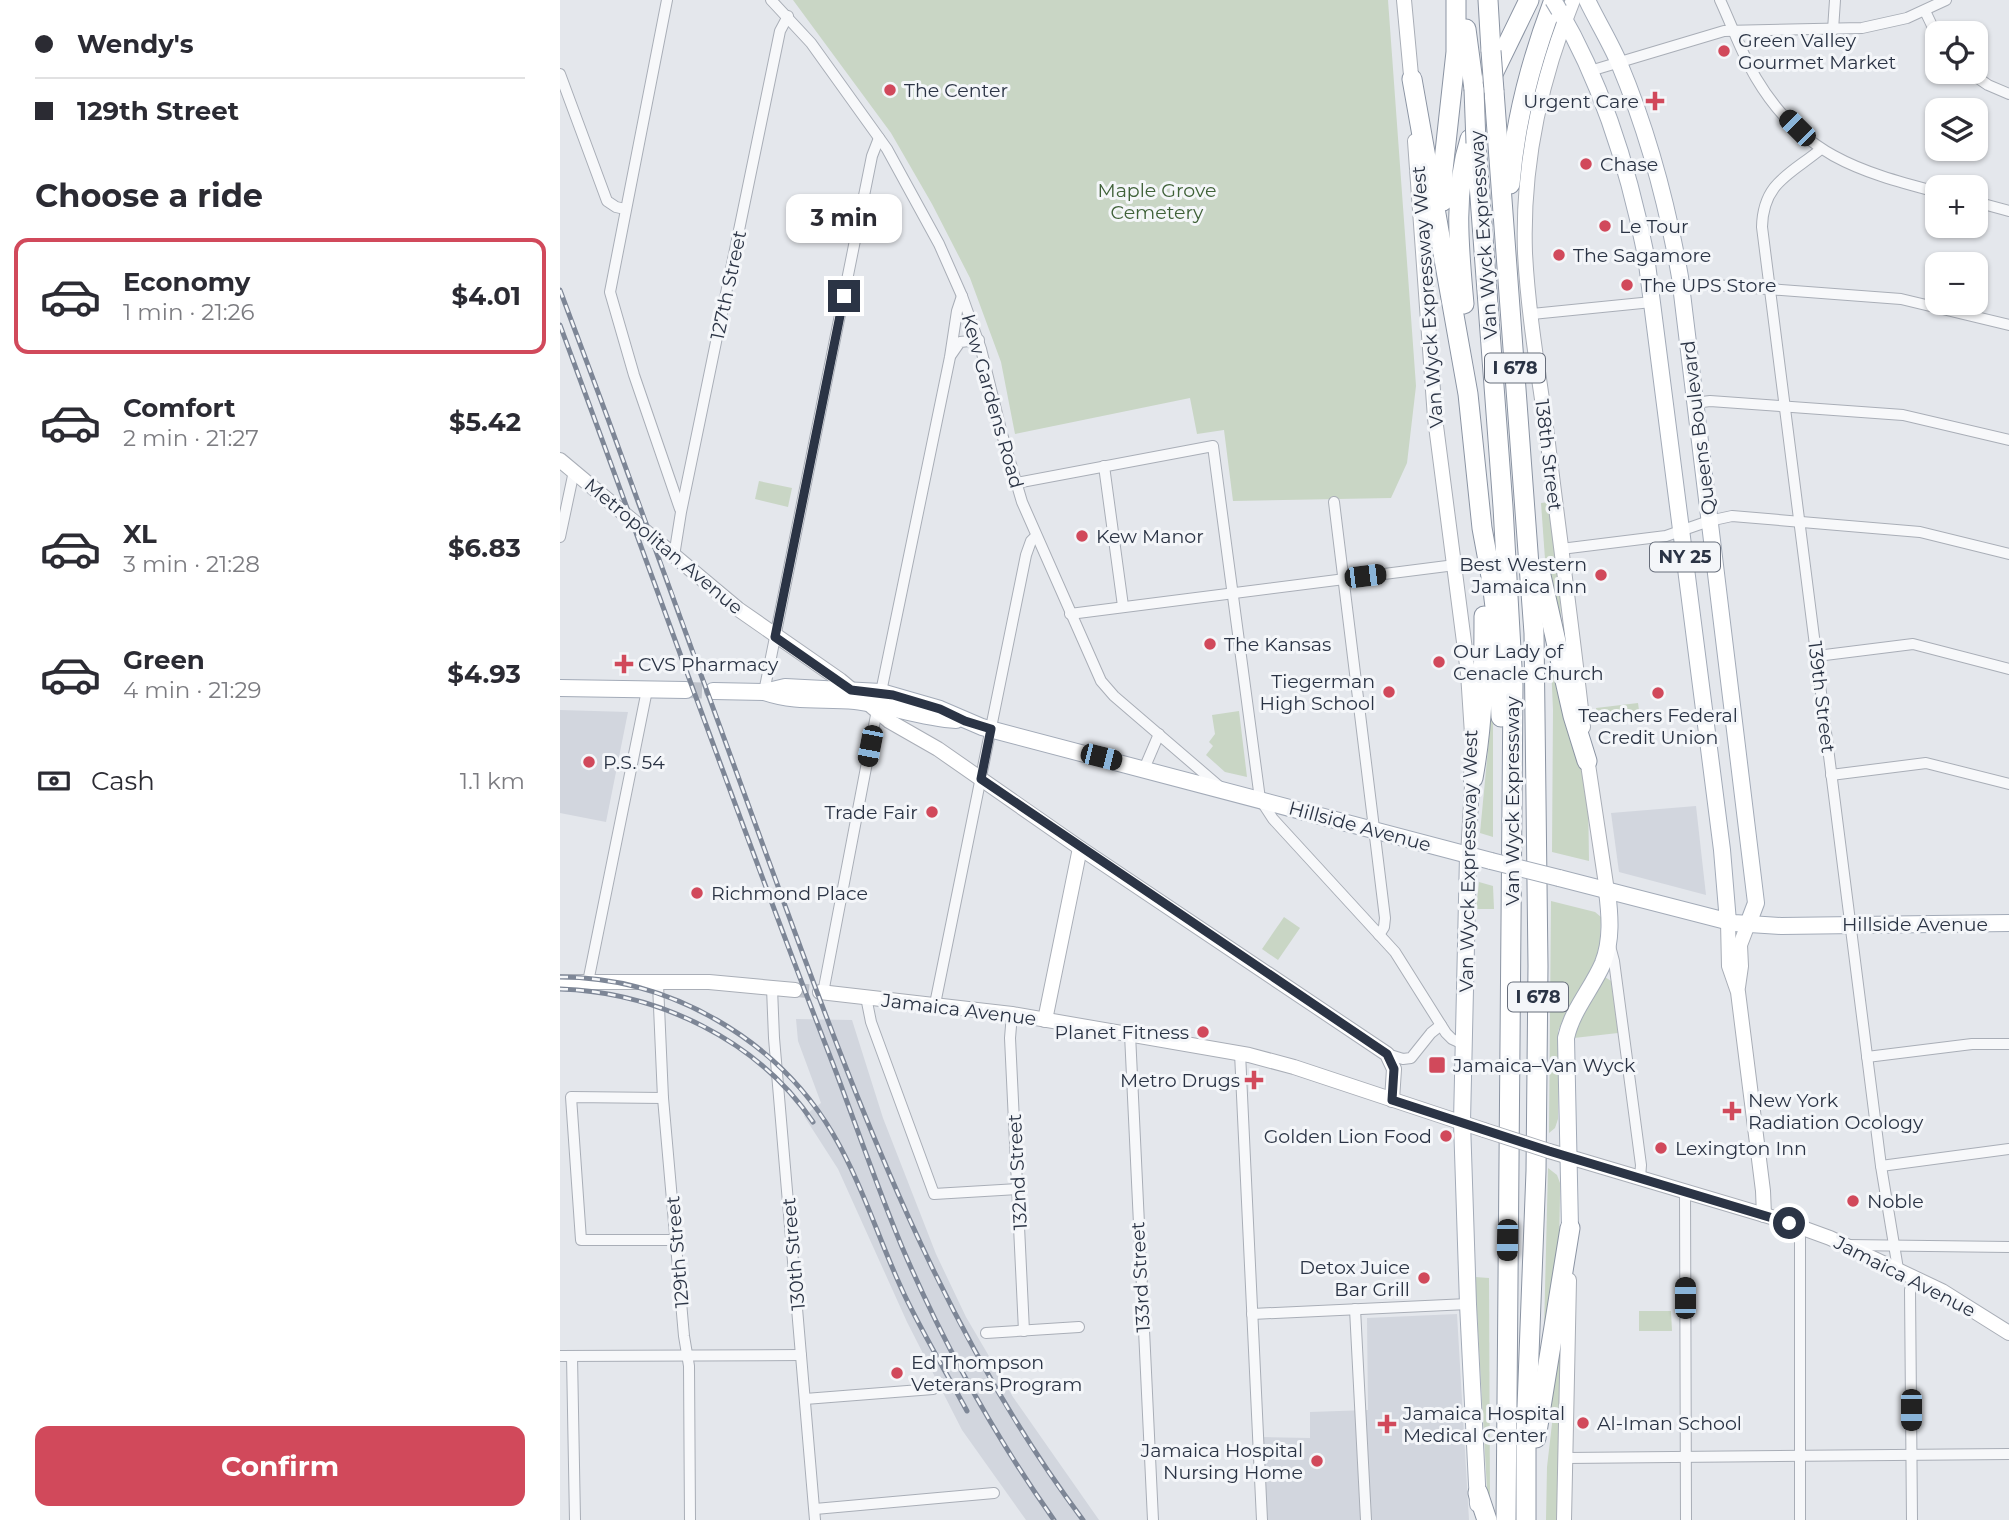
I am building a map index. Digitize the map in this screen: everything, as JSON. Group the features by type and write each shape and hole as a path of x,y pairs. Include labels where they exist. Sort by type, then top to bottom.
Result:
{"highway":[{"path":"1448,275 1443,180 1455,67 1456,0"},
{"name":"Van Wyck Expressway","path":"1462,0 1474,89 1513,685 1506,1520"},
{"name":"Van Wyck Expressway","path":"1488,0 1534,633 1538,832 1536,1171 1527,1397 1526,1513"},
{"path":"1468,394 1467,331 1458,226 1462,173 1484,96 1529,0"},
{"path":"1506,248 1512,158 1518,121 1534,59 1558,8"},
{"path":"1412,79 1468,394 1482,528 1492,582 1501,732 1512,826"},
{"path":"1524,489 1551,622 1573,716 1587,761"},
{"path":"1473,778 1480,740 1483,689 1482,528"},
{"path":"1526,1513 1570,1228"},
{"path":"1478,1493 1487,1520"}],"main road":[{"path":"1404,0 1412,79"},
{"name":"138th Street","path":"1573,0 1558,8 1530,159 1525,229 1532,314 1560,549 1587,761 1607,891"},
{"name":"Queens Boulevard","path":"1587,0 1618,61 1654,159 1668,214 1681,286 1756,903 1740,945 1738,992"},
{"name":"Queens Boulevard","path":"1558,8 1590,71 1617,140 1646,256 1722,850 1729,966 1738,992 1764,1215"},
{"name":"Van Wyck Expressway West","path":"1412,79 1434,407 1470,700 1473,778 1468,856 1462,1122 1479,1520"},
{"name":"Metropolitan Avenue","path":"560,460 775,637 851,690 889,721 938,749 1080,848 1387,1054"},
{"name":"Hillside Avenue","path":"713,691 764,692 785,687 881,692 940,709 991,729 1728,922 1851,925 2009,923"},
{"path":"560,688 686,690"},
{"name":"Hillside Avenue","path":"764,692 785,699 873,707 965,721"},
{"path":"919,716 917,731 938,749"},
{"path":"1045,1020 1080,848"},
{"path":"1564,1520 1570,1228 1567,1032 1600,968 1609,941 1607,891"},
{"path":"560,982 709,982 795,990"},
{"name":"Jamaica Avenue","path":"822,992 1012,1014 1280,1063 1549,1151 1800,1227 1898,1269 1957,1299 2009,1333"},
{"path":"1387,1054 1394,1069 1392,1100"}],"street":[{"path":"667,0 611,278 610,297 681,512"},
{"name":"Kew Gardens Road","path":"771,0 811,43 879,138 939,244 979,340 1016,483 1070,614 1105,686 1223,789"},
{"path":"1720,0 1751,69 1787,118 1821,149 1845,163 1925,189"},
{"path":"1833,30 1835,0"},
{"path":"1590,71 1734,30 1833,30 1875,26 1907,18 1945,0"},
{"path":"1925,11 1930,21"},
{"name":"127th Street","path":"674,555 780,31 788,16"},
{"path":"560,74 607,201 625,209"},
{"path":"1987,84 2009,94"},
{"path":"764,692 872,156 879,138"},
{"name":"139th Street","path":"1821,149 1777,182 1766,198 1762,227 1881,1166 1898,1269"},
{"path":"1988,205 2009,211"},
{"path":"1681,286 1702,284 1900,299 2009,325"},
{"path":"881,692 950,357 954,322 962,296"},
{"path":"1532,314 1652,302"},
{"path":"950,357 960,342 967,339 979,340"},
{"path":"1695,403 1710,401 1903,415 2009,440"},
{"path":"1016,483 1213,446 1260,799 1273,819 1401,959 1441,1024 1452,1039 1463,1044"},
{"path":"1104,466 1123,606"},
{"path":"560,537 574,471"},
{"path":"1334,502 1385,918 1385,925 1379,934"},
{"path":"1560,549 1681,532 1709,521 1732,516 1920,532 2009,554"},
{"path":"935,1004 1026,555 1036,536"},
{"path":"1070,614 1455,565"},
{"path":"1817,656 1908,644 2009,669"},
{"path":"588,982 647,690"},
{"path":"822,992 873,707"},
{"path":"1144,769 1159,734"},
{"path":"1831,775 1926,763 2009,784"},
{"path":"1609,941 1616,969 1640,1178"},
{"name":"129th Street","path":"658,984 663,1098 684,1336 688,1354 691,1520"},
{"name":"130th Street","path":"772,988 815,1515"},
{"path":"866,997 871,1021 933,1194 1018,1189"},
{"name":"132nd Street","path":"1012,1014 1010,1038 1024,1331"},
{"path":"1387,1054 1403,1059 1410,1058 1441,1024"},
{"name":"133rd Street","path":"1130,1034 1153,1520"},
{"path":"1867,1057 1972,1044 2009,1044"},
{"path":"1240,1054 1262,1520"},
{"path":"663,1098 571,1097 582,1240 675,1240"},
{"path":"1881,1166 2009,1149"},
{"path":"1685,1192 1686,1520"},
{"path":"1800,1227 1800,1520"},
{"path":"1845,1245 2009,1247"},
{"path":"1912,1520 1910,1290 1914,1278"},
{"path":"1252,1314 1468,1304"},
{"path":"1355,1309 1366,1520"},
{"path":"986,1333 1079,1327"},
{"path":"560,1356 801,1355"},
{"path":"572,1356 575,1520"},
{"path":"805,1399 933,1389"},
{"path":"1566,1458 2009,1454"},
{"path":"815,1515 994,1493"}],"shaded area":[{"name":"P.S. 54","path":"560,710 628,712 606,822 560,813"},
{"path":"1696,806 1706,895 1619,872 1611,813"},
{"path":"796,1019 852,1020 883,1118 936,1254 966,1317 1013,1397 1099,1520 1026,1520 962,1430 907,1322 838,1169 804,1116 821,1103 798,1041"},
{"name":"Jamaica Hospital Medical Center","path":"1457,1314 1469,1520 1267,1520 1261,1437 1310,1438 1310,1412 1368,1410 1367,1318"}],"green space":[{"name":"Maple Grove Cemetery","path":"793,0 1388,0 1416,386 1407,463 1391,498 1233,501 1224,430 1197,434 1190,398 1015,434 1001,362 970,278 891,133"},
{"path":"759,481 792,488 788,507 755,499"},
{"path":"1549,502 1560,592 1561,624 1546,573 1541,503"},
{"path":"1550,642 1588,793 1589,861 1552,852 1553,710"},
{"path":"1638,703 1640,717 1597,722 1596,708"},
{"path":"1239,711 1247,777 1225,772 1206,755 1213,746 1209,742 1215,734 1212,715"},
{"path":"1493,717 1493,837 1480,833"},
{"path":"1479,882 1493,886 1494,909 1476,909"},
{"path":"1551,901 1595,912 1601,917 1600,946 1592,970 1558,1031 1558,1119 1555,1128 1549,1133"},
{"path":"1284,917 1300,928 1278,960 1262,949"},
{"path":"1605,977 1611,981 1618,1033 1574,1038 1576,1024"},
{"path":"1548,1168 1557,1175 1560,1183 1559,1247 1543,1371"},
{"path":"1475,1277 1489,1278 1490,1507 1488,1507"},
{"path":"1639,1311 1671,1311 1672,1331 1639,1331"},
{"path":"1563,1331 1557,1520 1546,1520 1547,1467 1553,1415 1548,1415"}],"tunnel":[{"path":"686,690 713,691"},
{"path":"795,990 820,992"}],"railway":[{"path":"560,290 832,1031 902,1202 940,1285 983,1366 1030,1444 1083,1520"},
{"path":"560,325 763,880 902,1247 971,1388 1054,1520"},
{"path":"560,977 601,980 641,988 680,1002 717,1020 751,1043 783,1070 810,1100 844,1153 904,1294 967,1411"},
{"path":"560,989 596,992 633,1000 702,1026 764,1067 790,1093 813,1122"}],"place":[{"name":"Green Valley Gourmet Market","path":"1724,51"},
{"name":"The Center","path":"890,90"},
{"name":"Urgent Care","path":"1655,101"},
{"name":"Chase","path":"1586,164"},
{"name":"Le Tour","path":"1605,226"},
{"name":"The Sagamore","path":"1559,255"},
{"name":"The UPS Store","path":"1627,285"},
{"name":"Kew Manor","path":"1082,536"},
{"name":"Best Western Jamaica Inn","path":"1601,575"},
{"name":"The Kansas","path":"1210,644"},
{"name":"Our Lady of Cenacle Church","path":"1439,662"},
{"name":"CVS Pharmacy","path":"624,664"},
{"name":"Tiegerman High School","path":"1389,692"},
{"name":"Teachers Federal Credit Union","path":"1658,693"},
{"name":"P.S. 54","path":"589,762"},
{"name":"Trade Fair","path":"932,812"},
{"name":"Richmond Place","path":"697,893"},
{"name":"Planet Fitness","path":"1203,1032"},
{"name":"Jamaica–Van Wyck","path":"1437,1065"},
{"name":"Metro Drugs","path":"1254,1080"},
{"name":"New York Radiation Ocology","path":"1732,1111"},
{"name":"Golden Lion Food","path":"1446,1136"},
{"name":"Lexington Inn","path":"1661,1148"},
{"name":"Noble","path":"1853,1201"},
{"name":"Detox Juice Bar Grill","path":"1424,1278"},
{"name":"Ed Thompson Veterans Program","path":"897,1373"},
{"name":"Al-Iman School","path":"1583,1423"},
{"name":"Jamaica Hospital Medical Center","path":"1387,1424"},
{"name":"Jamaica Hospital Nursing Home","path":"1317,1461"}],"route":[{"path":"844,296 775,637 851,690 893,695 940,709 991,729 981,779 1387,1054 1394,1069 1395,1087 1392,1100 1549,1151 1789,1223"}]}
